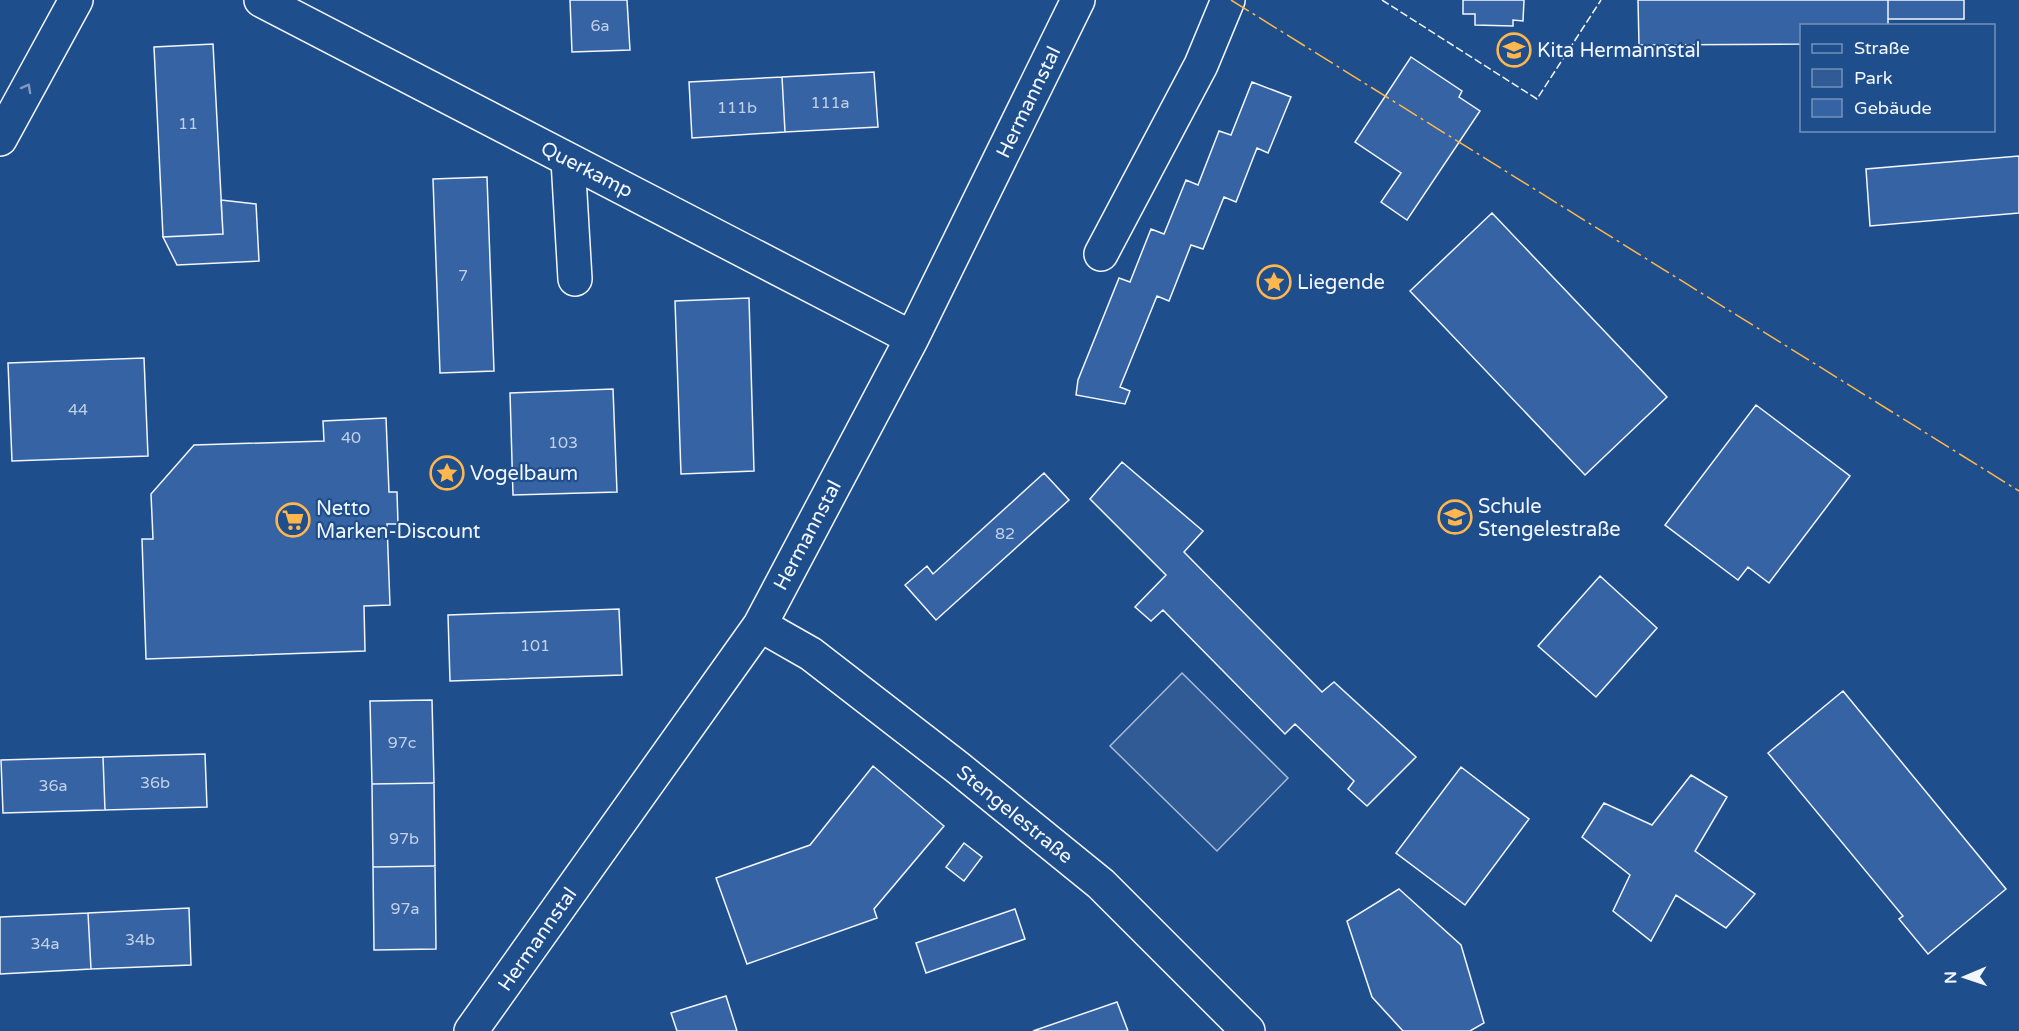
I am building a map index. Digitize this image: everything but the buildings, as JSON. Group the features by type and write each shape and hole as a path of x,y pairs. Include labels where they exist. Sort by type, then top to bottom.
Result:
{"street":[{"path":"0,139 76,0"},
{"name":"Querkamp","path":"261,0 912,338"},
{"name":"Hermannstal","path":"471,1031 760,625 912,338 1078,0"},
{"path":"1101,254 1201,65 1228,0"},
{"path":"568,160 575,279"},
{"name":"Stengelestraße","path":"760,625 811,654 957,767 1093,877 1248,1031"}],"green space":[{"path":"1182,673 1288,778 1217,851 1110,746"}],"fence":[{"path":"1382,0 1537,99 1601,0"}],"power":[{"path":"1231,0 2019,491"}],"place":[{"name":"Kita Hermannstal","path":"1514,50"},
{"name":"Liegende","path":"1274,282"},
{"name":"Vogelbaum","path":"447,473"},
{"name":"Schule Stengelestraße","path":"1455,517"},
{"name":"Netto Marken-Discount","path":"293,520"}]}
